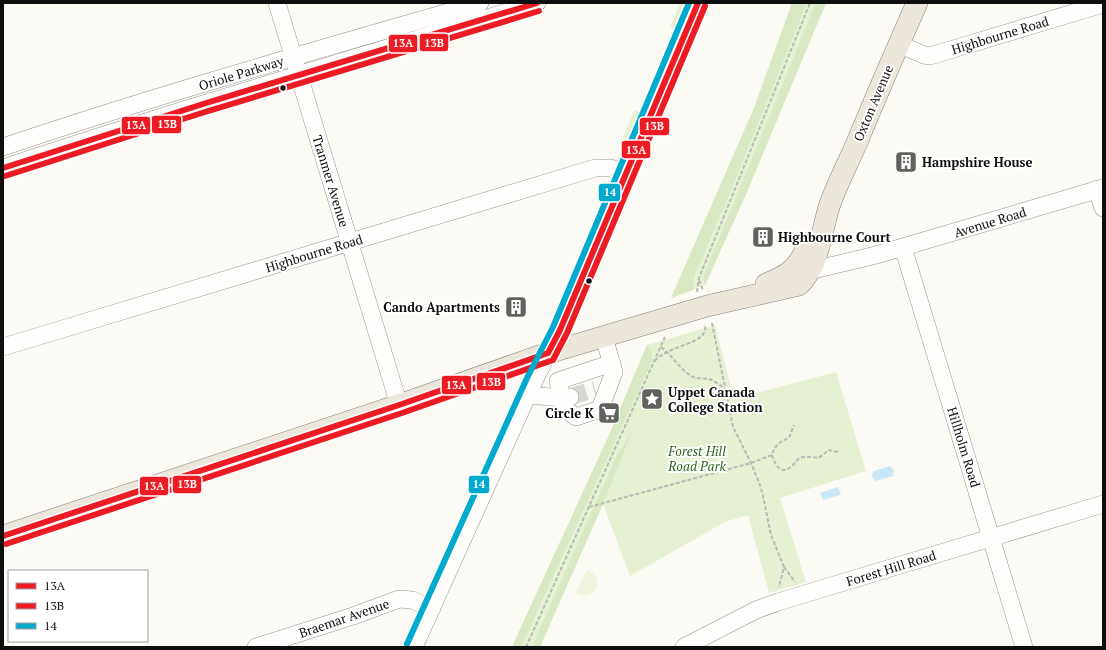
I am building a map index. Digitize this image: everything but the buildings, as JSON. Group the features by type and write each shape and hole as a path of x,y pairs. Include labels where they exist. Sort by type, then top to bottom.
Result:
{"main road":[{"name":"Oxton Avenue","path":"774,281 791,272 798,265 814,230 830,204 917,3"},
{"name":"Oxton Avenue","path":"805,278 822,236 830,204"},
{"name":"Avenue Road","path":"3,536 399,405 548,353 707,306 761,295 805,278"},
{"name":"Avenue Road","path":"731,300 774,281"}],"street":[{"name":"Tranmer Avenue","path":"277,3 399,405"},
{"name":"Oriole Parkway","path":"3,147 293,57 480,3"},
{"name":"Oriole Parkway","path":"3,168 61,148 537,3"},
{"path":"414,647 528,395 560,330 698,3"},
{"name":"Highbourne Road","path":"898,44 930,56 1103,4"},
{"name":"Highbourne Road","path":"3,347 595,168 611,168 625,174"},
{"path":"1100,189 1103,208"},
{"name":"Avenue Road","path":"774,281 825,278 876,255 1100,189"},
{"name":"Hillholm Road","path":"902,247 1024,647"},
{"path":"604,337 612,363 614,372 602,387 600,409 576,417 565,409 566,398 558,381 612,363"},
{"path":"528,395 566,398"},
{"name":"Forest Hill Road","path":"684,647 756,610 778,602 1103,504"},
{"name":"Braemar Avenue","path":"256,647 353,616 399,599 412,600 432,608"}],"path":[{"path":"697,291 699,278 810,3"},
{"path":"699,278 703,290"},
{"path":"712,323 733,427 751,463 763,496 771,535 784,567 799,586"},
{"path":"655,361 667,352 695,340 704,334 706,330 705,325"},
{"path":"526,647 665,338"},
{"path":"661,347 682,369 695,378 710,380 725,389"},
{"path":"794,425 789,438 779,442 774,448 772,455 774,464 777,468 782,470 792,466 798,459 804,457 819,457 828,450 838,452"},
{"path":"589,507 751,463 772,455"},
{"path":"778,602 777,593 784,567"}],"green space":[{"path":"680,3 688,3 677,30 670,27"},
{"path":"792,3 826,3 747,192 705,285 671,298 754,108"},
{"path":"792,3 807,3 694,277 693,290 671,298 754,108"},
{"path":"816,3 826,3 747,192 705,285 703,277"},
{"path":"634,110 643,112 629,144 622,141"},
{"name":"Forest Hill Road Park","path":"715,325 734,399 836,372 866,471 780,498 806,582 769,593 748,515 725,522 630,576 603,504 540,647 512,647 609,435 647,345"},
{"path":"647,345 652,352 652,361 521,647 512,647 609,435"},
{"path":"632,432 603,504 540,647 532,647 616,457"},
{"path":"587,570 593,573 596,578 596,588 594,592 589,595 583,596 576,594"}],"water":[{"path":"890,466 894,470 893,476 875,481 872,477 873,471"},
{"path":"838,487 841,494 840,495 823,500 820,493"}],"tunnel":[{"path":"570,397 595,389"}],"transit line":[{"name":"13A","path":"3,168 203,104 537,3"},
{"name":"14","path":"407,644 527,378 553,327 689,3"},
{"name":"13A","path":"3,536 399,405 548,353 560,330 698,3"},
{"name":"13B","path":"6,544 402,413 553,360 567,333 705,6"},
{"name":"13B","path":"5,176 205,112 539,11"}],"place":[{"name":"Hampshire House","path":"906,162"},
{"name":"Highbourne Court","path":"763,237"},
{"name":"Cando Apartments","path":"516,307"},
{"name":"Uppet Canada College Station","path":"652,399"},
{"name":"Circle K","path":"609,413"}]}
